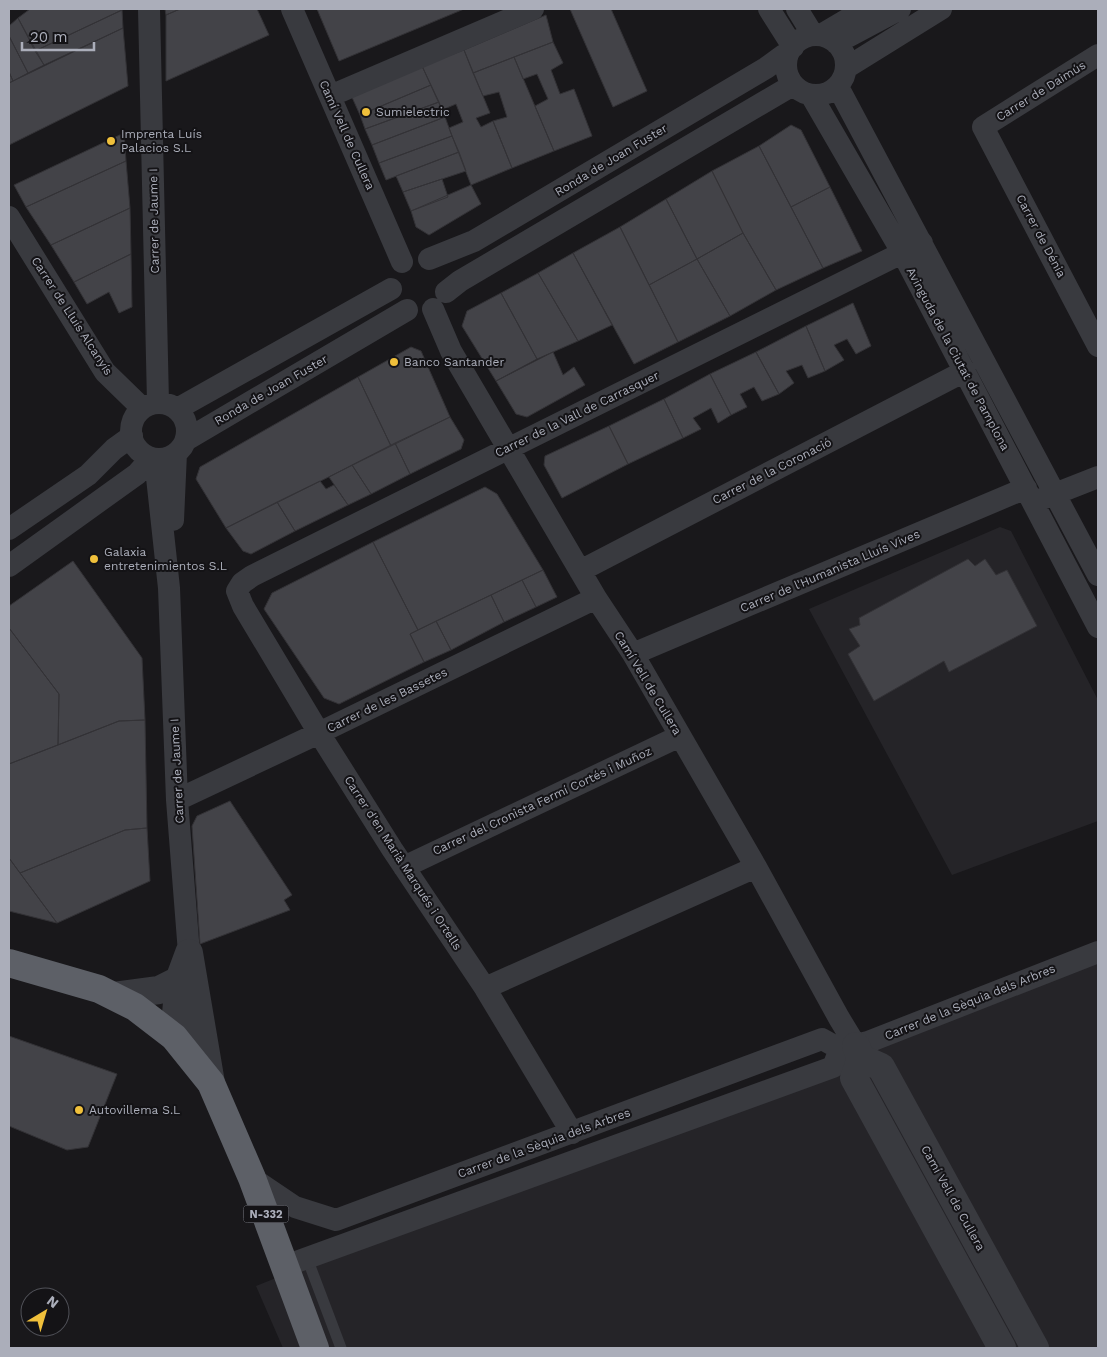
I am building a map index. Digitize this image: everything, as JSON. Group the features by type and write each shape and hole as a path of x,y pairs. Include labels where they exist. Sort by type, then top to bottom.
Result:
{"highway":[{"name":"N-332","path":"9,963 99,989 135,1006 174,1037 211,1083 252,1178 296,1262 315,1348"}],"street":[{"name":"Carrer de Jaume I","path":"149,9 159,406"},
{"name":"Camí Vell de Cullera","path":"292,9 402,262"},
{"path":"330,96 533,9"},
{"path":"769,9 791,50"},
{"path":"797,9 823,38 843,51 842,77"},
{"path":"823,38 865,9"},
{"path":"900,9 823,38 803,38 791,50 786,66 788,76 802,90 824,95 842,77 942,9"},
{"name":"Ronda de Joan Fuster","path":"429,258 474,241 758,73 791,50"},
{"name":"Carrer de Daimús","path":"983,127 1098,55"},
{"name":"Avinguda de la Ciutat de Pamplona","path":"842,77 965,371 1098,627"},
{"path":"439,301 446,283 445,275 440,267 429,258 414,257 402,262 392,274 391,289 394,300 403,309 424,312 439,301 460,281 802,90"},
{"name":"Avinguda de la Ciutat de Pamplona","path":"802,90 912,248 1055,494 1098,574"},
{"name":"Carrer de Dénia","path":"983,127 1098,346"},
{"name":"Carrer de Lluís Alcanyís","path":"9,217 106,372 159,406"},
{"name":"Carrer de la Vall de Carrasquer","path":"237,591 242,583 252,576 912,248"},
{"path":"159,406 181,413 188,431 167,453 139,450 132,436 132,423 136,415 159,406 391,289"},
{"name":"Camí Vell de Cullera","path":"439,301 451,351 596,598 633,654 756,867 839,1018 852,1051 881,1067 1035,1348"},
{"name":"Ronda de Joan Fuster","path":"9,566 167,453 407,310"},
{"name":"Carrer de la Coronació","path":"580,571 965,371"},
{"path":"9,529 88,475 114,449 132,436"},
{"name":"Carrer de Jaume I","path":"167,453 169,588 177,800 189,953 211,1083"},
{"name":"Carrer de l'Humanista Lluís Vives","path":"633,654 1030,495 1055,494 1098,477"},
{"name":"Carrer d'en Marià Marqués i Ortells","path":"237,591 243,606 319,733 404,867 485,988 572,1134"},
{"name":"Carrer de les Bassetes","path":"177,800 596,598"},
{"name":"Carrer del Cronista Fermí Cortés i Muñoz","path":"404,867 680,736"},
{"path":"485,988 756,867"},
{"name":"Carrer de la Sèquia dels Arbres","path":"252,1178 294,1207 336,1220 822,1040 852,1051 1098,952"},
{"name":"Carrer de Jaume I","path":"174,1037 179,980 189,953"},
{"path":"114,996 159,990 179,980"},
{"path":"296,1262 833,1067 852,1051"},
{"path":"852,1051 854,1078 1002,1348"}],"lane":[{"path":"296,1262 341,1348"}],"shaded area":[{"path":"1000,527 1011,531 1098,700 1098,821 952,875 809,609"},
{"path":"1098,956 1098,1348 283,1348 256,1286 578,1157"}],"building":[{"path":"30,9 122,10 35,51 18,18"},
{"path":"165,9 180,9 166,15"},
{"path":"180,9 257,9 269,35 166,81 166,15"},
{"path":"317,9 464,9 339,61"},
{"path":"570,9 611,9 647,91 613,107"},
{"path":"122,10 123,28 44,65 35,51"},
{"path":"546,15 553,42 473,73 464,50"},
{"path":"18,18 44,65 28,73 9,36 9,26"},
{"path":"123,28 128,86 9,145 9,83"},
{"path":"9,36 28,73 13,81 9,72"},
{"path":"553,42 563,63 551,70 560,94 574,89 592,136 554,151 535,106 548,99 537,74 523,79 514,57"},
{"path":"464,50 490,113 476,118 481,127 493,121 512,168 471,185 449,128 463,122 456,104 442,110 422,66"},
{"path":"514,57 554,151 512,168 493,121 507,117 499,92 483,96 473,73"},
{"path":"422,66 431,85 360,115 351,95"},
{"path":"9,72 13,81 9,83"},
{"path":"431,85 439,102 365,129 360,115"},
{"path":"439,102 445,117 372,145 365,129"},
{"path":"445,117 452,136 379,163 372,145"},
{"path":"791,125 801,130 830,187 791,207 759,146"},
{"path":"124,133 126,161 26,207 14,185"},
{"path":"452,136 459,152 386,180 379,163"},
{"path":"759,146 823,268 776,290 743,233 712,171"},
{"path":"459,152 466,171 403,192 396,176"},
{"path":"126,161 130,208 51,245 26,207"},
{"path":"712,171 743,233 697,259 666,199"},
{"path":"442,179 448,197 411,211 403,192"},
{"path":"471,185 481,204 429,235 416,227 411,211"},
{"path":"830,187 862,251 823,268 791,207"},
{"path":"666,199 697,259 649,285 620,227"},
{"path":"130,208 131,254 74,282 51,245"},
{"path":"620,227 678,342 634,364 573,253"},
{"path":"743,233 776,290 730,316 697,259"},
{"path":"573,253 612,325 578,341 538,273"},
{"path":"131,254 132,307 119,313 109,292 87,304 74,282"},
{"path":"697,259 730,316 678,342 649,285"},
{"path":"538,273 578,341 537,359 501,293"},
{"path":"501,293 537,359 496,381 462,326 467,311"},
{"path":"853,303 871,346 856,354 847,339 834,345 844,360 825,371 806,326"},
{"path":"806,326 825,371 808,378 802,365 786,371 794,383 779,394 756,352"},
{"path":"411,347 421,351 450,417 391,446 358,377"},
{"path":"553,352 563,375 574,367 585,385 527,417 516,414 496,381"},
{"path":"756,352 779,394 762,401 754,387 740,394 747,407 731,415 710,374"},
{"path":"710,374 731,415 718,423 711,408 693,418 701,429 683,438 664,399"},
{"path":"358,377 391,446 226,528 196,479 200,467"},
{"path":"664,399 683,438 628,464 609,426"},
{"path":"450,417 464,440 461,449 410,474 395,443"},
{"path":"609,426 628,464 562,498 544,465 545,456"},
{"path":"395,443 410,474 371,494 352,465"},
{"path":"352,465 371,494 348,505 329,477"},
{"path":"320,481 326,489 334,485 348,505 295,531 277,502"},
{"path":"485,487 497,494 543,570 418,630 373,542"},
{"path":"277,502 295,531 251,554 243,551 226,528"},
{"path":"373,542 418,630 410,634 424,662 339,704 324,698 264,609 272,593"},
{"path":"968,559 975,566 985,559 996,575 1007,570 1037,626 949,672 944,661 874,701 848,654 860,646 849,629 860,625 859,618"},
{"path":"73,561 142,658 145,720 119,721 58,745 59,694 9,628 9,606"},
{"path":"543,570 557,597 536,607 522,580"},
{"path":"522,580 536,607 504,622 491,595"},
{"path":"491,595 504,622 451,650 436,621"},
{"path":"436,621 451,650 424,662 410,634"},
{"path":"9,628 59,694 58,745 9,764"},
{"path":"145,720 147,828 125,830 20,873 9,858 9,764 119,721"},
{"path":"230,801 292,895 284,900 290,910 200,944 192,826 197,816"},
{"path":"147,828 150,881 57,923 20,873 125,830"},
{"path":"9,858 20,873 57,923 9,911"},
{"path":"9,1036 117,1074 88,1147 67,1150 9,1126"}],"place":[{"name":"Sumielectric","path":"366,112"},
{"name":"Imprenta Luís Palacios S.L","path":"111,141"},
{"name":"Banco Santander","path":"394,362"},
{"name":"Galaxia entretenimientos S.L","path":"94,559"},
{"name":"Autovillema S.L","path":"79,1110"}]}
